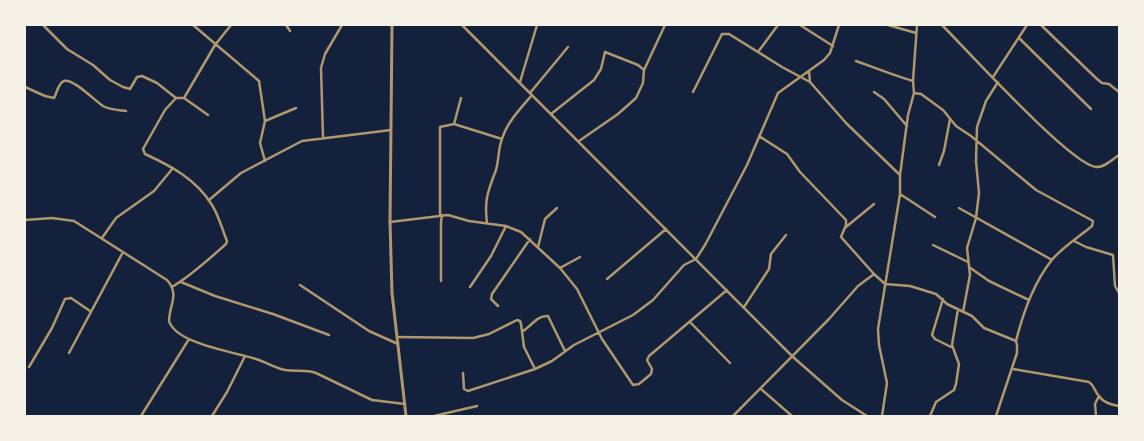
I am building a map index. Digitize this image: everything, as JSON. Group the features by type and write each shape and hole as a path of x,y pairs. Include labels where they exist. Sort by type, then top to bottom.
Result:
{"street":[{"path":"43,25 67,49 93,65 114,83 130,89 137,77 149,78 176,98 184,98 208,115"},
{"path":"193,25 259,81 265,121 260,143 265,161"},
{"path":"184,98 215,45 231,25"},
{"path":"286,25 290,31"},
{"path":"323,137 321,68 325,54 342,25"},
{"path":"392,25 390,222 392,293 406,416"},
{"path":"462,25 792,357 842,400 867,416"},
{"path":"520,82 537,25"},
{"path":"579,142 618,114 636,98 643,83 644,70 665,25"},
{"path":"758,52 778,25"},
{"path":"800,25 833,46"},
{"path":"463,373 464,389 468,391 536,369 558,358 565,351 582,341 644,308 684,265 696,259 717,225 747,165 778,93 824,60 833,46 839,25"},
{"path":"888,25 916,33"},
{"path":"882,416 887,383 879,345 878,329 900,194 900,175 908,115 914,93 913,81 917,25"},
{"path":"942,25 1067,151 1086,164 1098,167 1119,155"},
{"path":"993,77 1027,25"},
{"path":"1041,25 1097,79 1102,83 1109,84 1119,92"},
{"path":"693,92 722,34 729,34 810,82 846,123 900,175"},
{"path":"1019,38 1091,109"},
{"path":"487,223 485,208 487,192 496,170 502,139 511,122 531,94 568,47"},
{"path":"551,114 594,80 601,69 606,51 644,70"},
{"path":"856,61 913,81"},
{"path":"808,71 810,82"},
{"path":"25,87 54,98 60,84 64,81 69,81 104,107 126,111"},
{"path":"963,312 970,275 967,248 976,218 979,193 977,127 982,110 998,82"},
{"path":"874,92 884,100 907,126"},
{"path":"914,93 921,94 943,110 956,126 976,140 1036,190 1093,221 1092,226 1052,260 1037,283 1021,321 1016,342 1018,345 1017,353 996,416"},
{"path":"172,287 181,282 227,242 209,200 191,180 173,168 145,154 143,150 165,110 176,98"},
{"path":"454,124 461,98"},
{"path":"265,121 296,108"},
{"path":"939,165 944,152 950,119"},
{"path":"441,281 440,129 442,126 454,124 502,139"},
{"path":"209,200 241,172 302,141 391,130"},
{"path":"759,136 787,154 800,172 846,220 846,227"},
{"path":"102,238 116,218 154,191 173,168"},
{"path":"900,194 934,217"},
{"path":"874,204 846,227 841,237 874,274 885,284 910,286 936,294 948,304 972,316 984,328 1016,342"},
{"path":"538,247 545,219 557,208"},
{"path":"959,208 1052,260"},
{"path":"390,222 453,216 469,221 506,226 521,232 560,268 577,289 599,333 631,382 636,385 651,374 652,369 647,360 649,356 727,290"},
{"path":"25,220 43,218 70,220 102,238 167,280 172,287 174,299 169,317 170,326 180,335 285,370 316,372 372,400 404,404"},
{"path":"470,287 491,256 506,226"},
{"path":"606,279 666,229"},
{"path":"744,307 768,270 771,254 786,235"},
{"path":"498,306 491,299 492,294 530,239"},
{"path":"1074,241 1086,247 1113,255 1115,286 1119,293"},
{"path":"933,245 969,262"},
{"path":"69,352 123,252"},
{"path":"560,268 580,257"},
{"path":"969,267 989,281 1030,300"},
{"path":"734,416 830,319 858,286 874,274"},
{"path":"181,282 215,296 273,314 329,335"},
{"path":"300,285 369,332 398,344"},
{"path":"29,367 52,328 65,299 71,298 90,311"},
{"path":"943,299 932,335 935,339 952,348"},
{"path":"930,416 936,402 954,390 956,384 959,364 952,348 958,310"},
{"path":"523,331 540,317 548,316 565,351"},
{"path":"396,337 473,338 489,334 517,320 521,324 523,331 524,347 536,369"},
{"path":"690,322 730,363"},
{"path":"141,416 189,339"},
{"path":"212,416 246,356"},
{"path":"1012,369 1089,382 1094,386 1099,396 1109,403 1119,406"},
{"path":"761,389 792,416"},
{"path":"1096,416 1095,404 1099,396"},
{"path":"434,416 477,406"}]}
